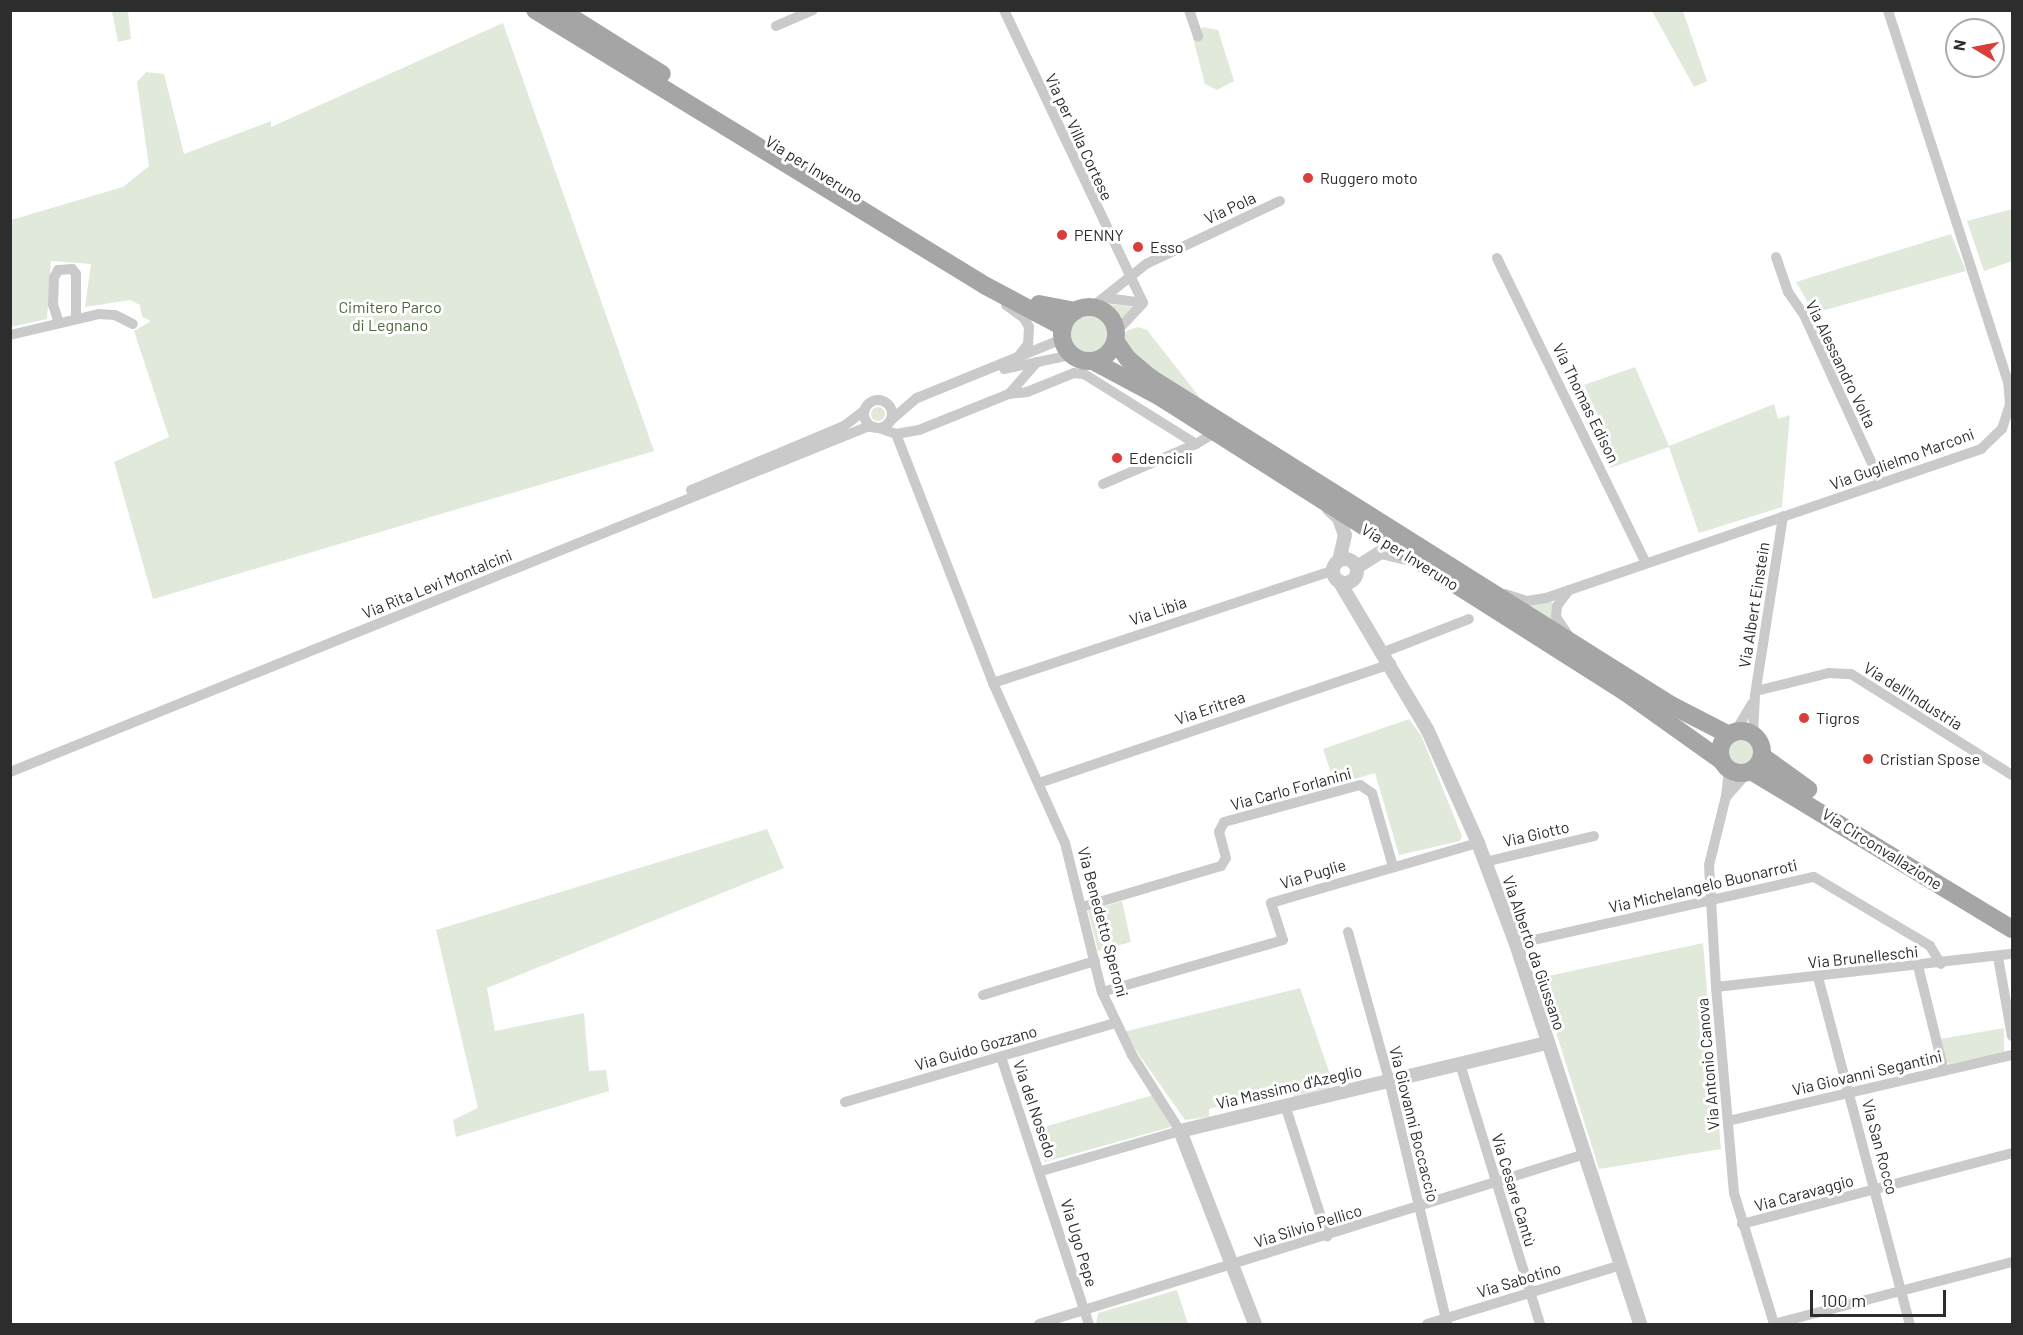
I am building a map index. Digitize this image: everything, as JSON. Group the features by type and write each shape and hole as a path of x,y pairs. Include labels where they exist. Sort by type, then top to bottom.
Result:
{"main road":[{"name":"Via per Inveruno","path":"536,10 963,272 1066,340 1093,361 1215,433 1639,701 1737,768"},
{"name":"Via per Inveruno","path":"560,10 997,284 1042,306 1091,305 1109,314 1116,336 1128,359 1151,378 1696,719 1739,734"},
{"path":"1066,340 1091,305"},
{"path":"1093,361 1108,355 1116,336"},
{"path":"1739,734 1761,744 1762,756 1737,768 1720,750 1739,734"},
{"name":"Via Circonvallazione","path":"1762,756 1820,797 2013,918"},
{"name":"Via Circonvallazione","path":"1737,768 2013,929"}],"street":[{"path":"569,10 670,79"},
{"path":"776,26 813,10"},
{"name":"Via per Villa Cortese","path":"1004,10 1143,303"},
{"path":"1190,10 1198,36"},
{"name":"Via Guglielmo Marconi","path":"1469,577 1527,601 1569,590 1645,562 1981,449 2002,429 2010,404 2008,382 1891,13"},
{"name":"Via Pola","path":"1129,275 1280,201"},
{"name":"Via Alessandro Volta","path":"1776,257 1788,292 1803,315 1881,483"},
{"name":"Via Thomas Edison","path":"1497,258 1645,562"},
{"path":"59,323 53,305 54,278 58,270 72,269 76,274 76,318"},
{"name":"Via per Inveruno","path":"963,272 1024,318 1029,336 1017,358"},
{"path":"1091,305 1129,275"},
{"path":"1091,305 1143,303"},
{"path":"1116,336 1143,303"},
{"path":"10,335 76,318 115,315 133,324"},
{"path":"1066,340 917,398 870,403 865,410 867,423 896,434 919,430 1009,394 1084,374 1196,444"},
{"path":"1009,394 1034,365 1066,340"},
{"path":"977,375 1034,365"},
{"path":"1034,365 1037,381 1048,384"},
{"path":"876,428 889,422 917,398"},
{"path":"882,400 891,409 889,422"},
{"name":"Via Rita Levi Montalcini","path":"10,764 699,487 844,426 865,410"},
{"name":"Via Rita Levi Montalcini","path":"10,772 856,431 876,428"},
{"path":"1103,484 1196,444 1215,433"},
{"name":"Via Benedetto Speroni","path":"896,434 993,683 1065,843 1102,992 1115,1023 1180,1131 1230,1266 1255,1324"},
{"path":"1321,501 1339,518 1346,535 1338,570"},
{"name":"Via Albert Einstein","path":"1739,734 1755,695 1783,516"},
{"path":"1338,570 1355,573 1381,552 1422,564"},
{"path":"1338,570 1350,560 1355,573"},
{"name":"Via Alberto da Giussano","path":"1338,570 1428,731 1478,843 1516,944 1640,1324"},
{"name":"Via Libia","path":"993,683 1338,570"},
{"name":"Via Alberto da Giussano","path":"1355,573 1358,609"},
{"path":"1569,590 1557,606 1556,617 1579,646"},
{"path":"1384,651 1469,619"},
{"name":"Via Eritrea","path":"1039,783 1391,664"},
{"name":"Via dell'Industria","path":"1755,695 1829,672 1851,674 2013,775"},
{"name":"Via Albert Einstein","path":"1739,734 1755,695"},
{"name":"Via Antonio Canova","path":"1737,768 1712,844 1711,898 1716,987 1734,1193 1774,1324"},
{"name":"Via Antonio Canova","path":"1726,796 1737,768"},
{"name":"Via Carlo Forlanini","path":"1082,907 1221,866 1226,858 1219,832 1224,822 1360,785 1372,793 1393,866"},
{"name":"Via Giotto","path":"1485,862 1594,836"},
{"name":"Via Puglie","path":"1102,992 1283,940 1271,903 1478,843"},
{"name":"Via Michelangelo Buonarroti","path":"1516,944 1711,898 1814,877 1930,946 1941,964"},
{"name":"Via Giovanni Boccaccio","path":"1348,932 1389,1080 1447,1321"},
{"name":"Via Brunelleschi","path":"1716,987 1941,964 2013,954"},
{"path":"1998,957 2013,1036"},
{"path":"983,995 1095,961"},
{"path":"1918,966 1944,1071"},
{"name":"Via San Rocco","path":"1818,977 1910,1324"},
{"name":"Via Guido Gozzano","path":"845,1102 1115,1023"},
{"name":"Via Massimo d'Azeglio","path":"1041,1171 1180,1131 1547,1044"},
{"name":"Via Giovanni Segantini","path":"1728,1120 2013,1055"},
{"name":"Via del Nosedo","path":"1001,1057 1041,1171"},
{"name":"Via Cesare Cantù","path":"1460,1064 1540,1324"},
{"path":"1285,1105 1327,1236"},
{"name":"Via Caravaggio","path":"1743,1224 2013,1153"},
{"name":"Via Silvio Pellico","path":"1039,1324 1085,1312 1585,1154"},
{"name":"Via Ugo Pepe","path":"1041,1171 1089,1324"},
{"path":"1774,1324 2013,1262"},
{"name":"Via Sabotino","path":"1426,1324 1447,1321 1621,1265"}],"green space":[{"path":"112,11 128,11 131,39 118,42"},
{"path":"1652,11 1683,11 1707,81 1694,87"},
{"name":"Cimitero Parco di Legnano","path":"503,23 654,451 153,599 114,462 169,437 134,331 151,321 142,317 140,305 130,300 85,307 91,264 51,261 47,319 11,327 11,220 123,187 149,166 137,82 146,72 164,74 184,154 271,121 271,127"},
{"path":"1203,27 1218,30 1234,81 1217,90 1205,84 1193,38"},
{"path":"2012,209 2012,261 1984,271 1967,221"},
{"path":"1951,234 1966,271 1814,313 1796,282"},
{"path":"1108,304 1135,307 1119,321 1103,306"},
{"path":"1089,316 1102,321 1107,334 1102,347 1089,352 1076,347 1071,334 1076,321"},
{"path":"1138,327 1147,330 1208,408 1138,361 1124,341 1126,331"},
{"path":"1635,367 1669,446 1774,404 1778,419 1790,415 1782,507 1699,533 1669,447 1610,468 1588,423 1599,418 1584,385"},
{"path":"878,407 883,409 885,414 883,419 878,421 873,419 871,414 873,409"},
{"path":"1552,601 1553,624 1518,603"},
{"path":"1409,719 1421,735 1462,836 1460,841 1399,855 1375,773 1335,785 1323,749"},
{"path":"1741,737 1747,738 1755,746 1755,758 1747,766 1741,767 1735,766 1727,758 1726,752 1727,746 1735,738"},
{"path":"767,829 784,868 487,988 495,1031 584,1013 589,1071 606,1070 609,1091 456,1137 453,1120 478,1108 436,930"},
{"path":"1122,901 1131,942 1098,951 1088,911"},
{"path":"1703,943 1721,1149 1599,1169 1539,978"},
{"path":"1300,988 1332,1080 1329,1088 1294,1096 1291,1091 1209,1109 1209,1117 1185,1120 1123,1032"},
{"path":"2004,1028 2004,1052 1950,1064 1946,1062 1940,1039"},
{"path":"1153,1095 1171,1127 1045,1162 1034,1130"},
{"path":"1177,1290 1188,1324 1096,1324 1098,1313"}],"place":[{"name":"Ruggero moto","path":"1308,178"},
{"name":"PENNY","path":"1062,235"},
{"name":"Esso","path":"1138,247"},
{"name":"Edencicli","path":"1117,458"},
{"name":"Tigros","path":"1804,718"},
{"name":"Cristian Spose","path":"1868,759"}]}
